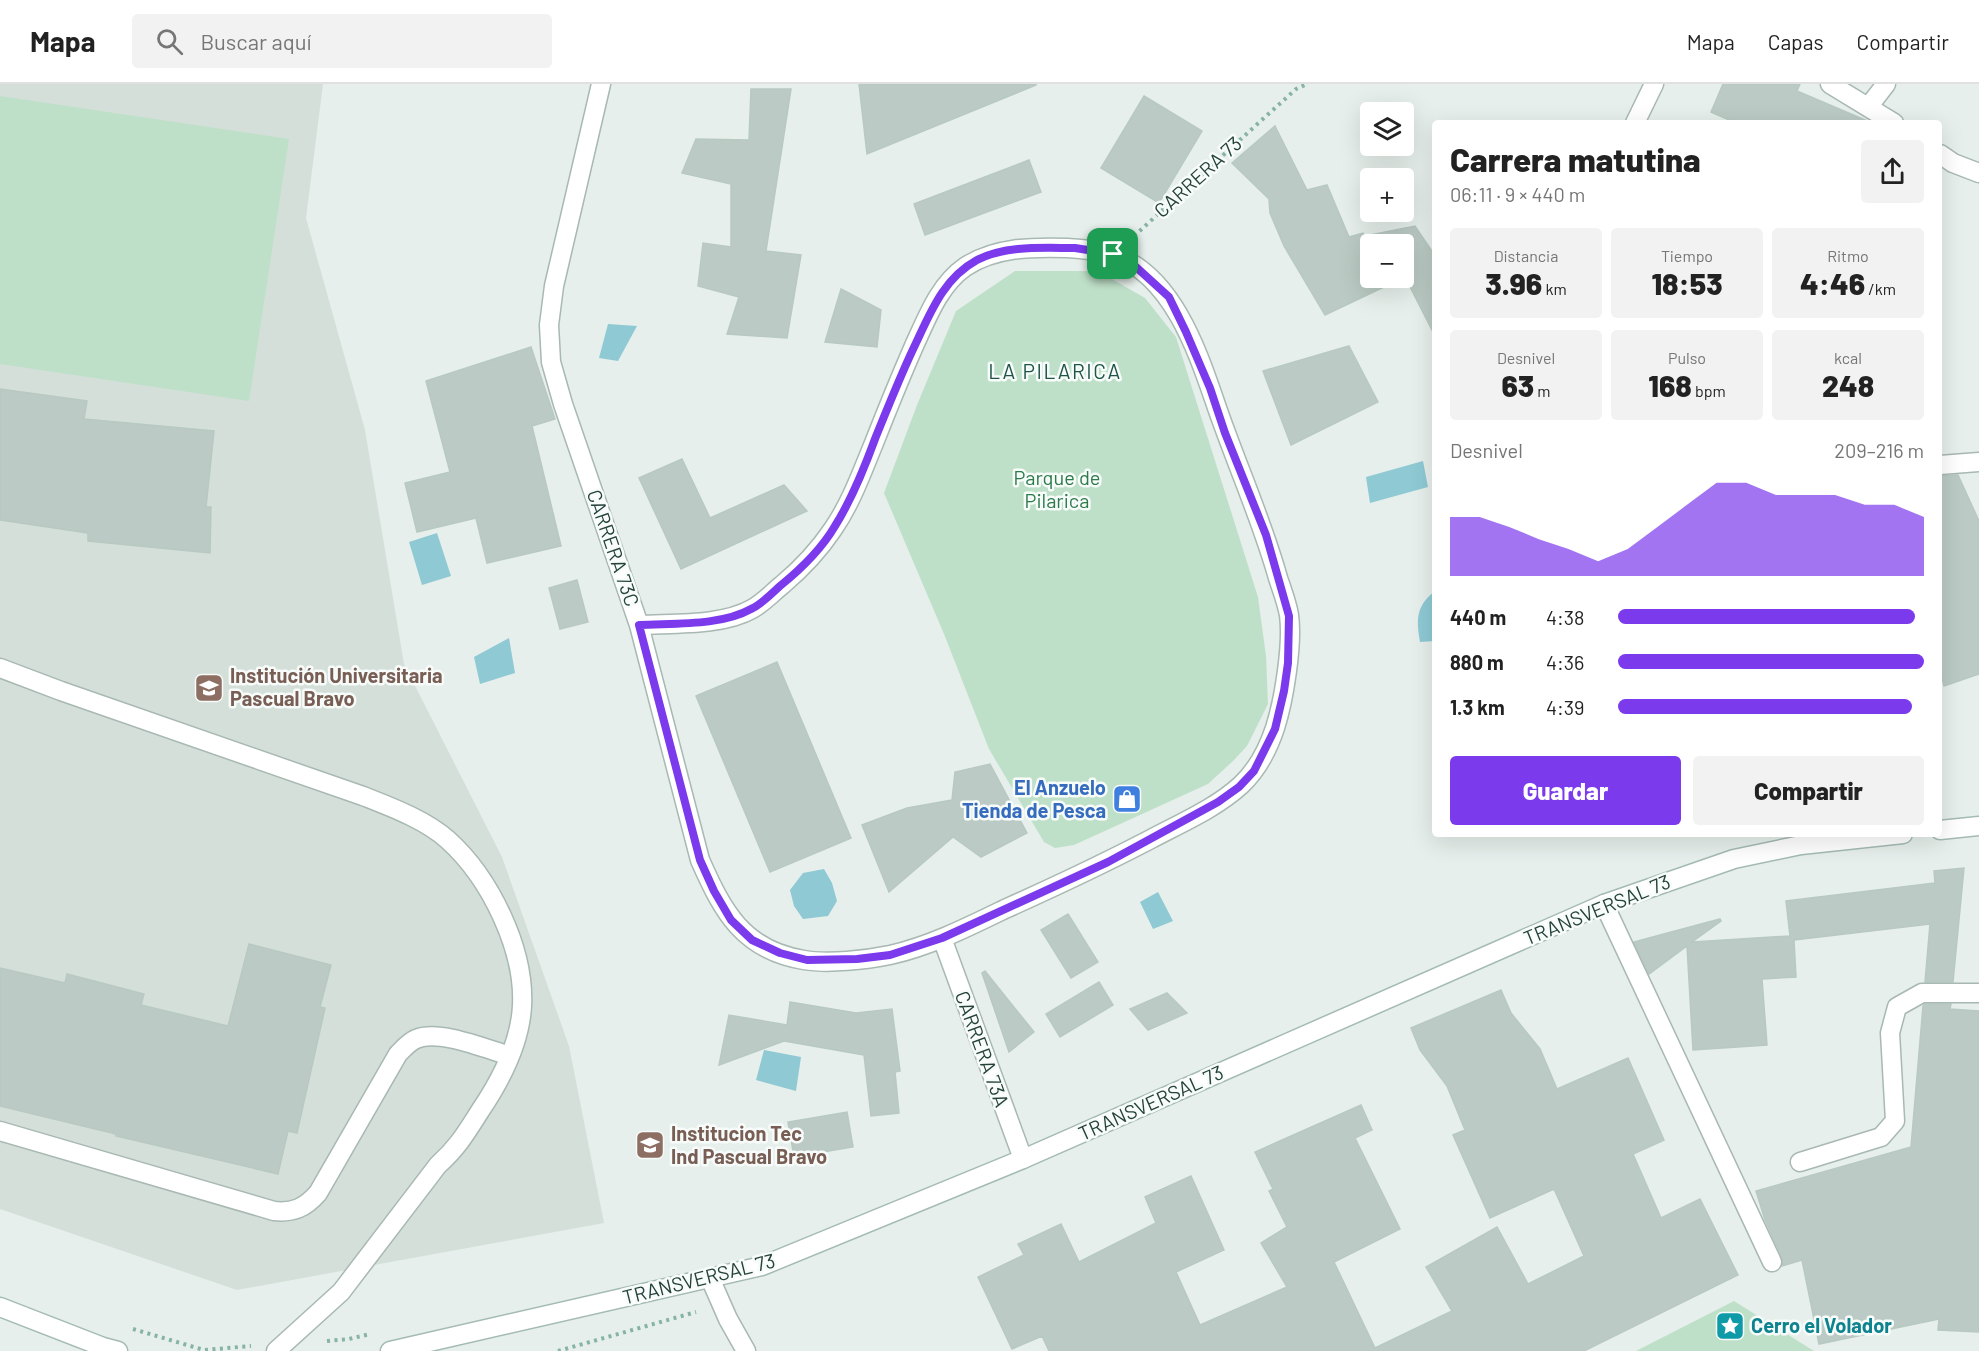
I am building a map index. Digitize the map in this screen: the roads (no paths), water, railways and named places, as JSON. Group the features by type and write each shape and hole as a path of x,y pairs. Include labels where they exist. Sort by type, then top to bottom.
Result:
{"street":[{"name":"CARRERA 73C","path":"601,84 554,286 549,325 551,362 563,404 639,625 700,860 731,920 752,940 780,953 807,960 857,959 890,955 942,938 1108,862 1202,812 1239,787 1254,771 1275,729 1288,663 1289,616 1266,535 1186,332 1169,297 1136,267 1113,254 1075,248 996,252 961,270 935,302 898,380 852,495 835,527 818,550 795,574 752,609 725,619 639,625"},
{"path":"1636,120 1654,84"},
{"path":"1830,84 1890,120"},
{"path":"1869,106 1886,84"},
{"path":"1942,155 1953,163 1979,173"},
{"path":"1942,465 1979,462"},
{"path":"0,668 61,692 363,796 407,814 447,839 474,868 503,919 514,947 522,1006 516,1039 510,1056 489,1099 456,1149 438,1165 340,1292 280,1348"},
{"path":"1942,830 1979,826"},
{"name":"TRANSVERSAL 73","path":"390,1351 762,1266 1023,1159 1604,904 1734,860 1801,845 1875,837"},
{"path":"1604,904 1772,1263"},
{"name":"CARRERA 73A","path":"942,938 1023,1159"},
{"path":"1800,1162 1881,1137 1895,1121 1890,1033 1897,1007 1922,993 1979,993"},
{"path":"0,1131 273,1211 286,1212 299,1210 310,1203 318,1193 398,1054 406,1045 417,1038 443,1037 510,1056"},
{"path":"710,1278 728,1319 747,1351"},
{"path":"0,1307 118,1351"}],"water":[{"path":"608,324 637,326 618,361 599,358"},
{"path":"1423,461 1428,487 1370,503 1366,477"},
{"path":"437,533 451,576 422,585 409,542"},
{"path":"1432,594 1432,641 1420,642 1419,614"},
{"path":"509,638 515,673 480,684 474,657"},
{"path":"824,869 832,883 837,901 828,916 803,919 794,906 790,890 803,873"},
{"path":"1158,892 1173,921 1153,929 1140,902"},
{"path":"764,1050 801,1057 796,1091 756,1080"}],"place":[{"name":"Institución Universitaria Pascual Bravo","path":"209,688"},
{"name":"El Anzuelo Tienda de Pesca","path":"1127,799"},
{"name":"Institucion Tec Ind Pascual Bravo","path":"650,1145"},
{"name":"Cerro el Volador","path":"1730,1326"}],"district":[{"name":"LA PILARICA","path":"1055,372"}],"park label":[{"name":"Parque de Pilarica","path":"1057,490"}]}
